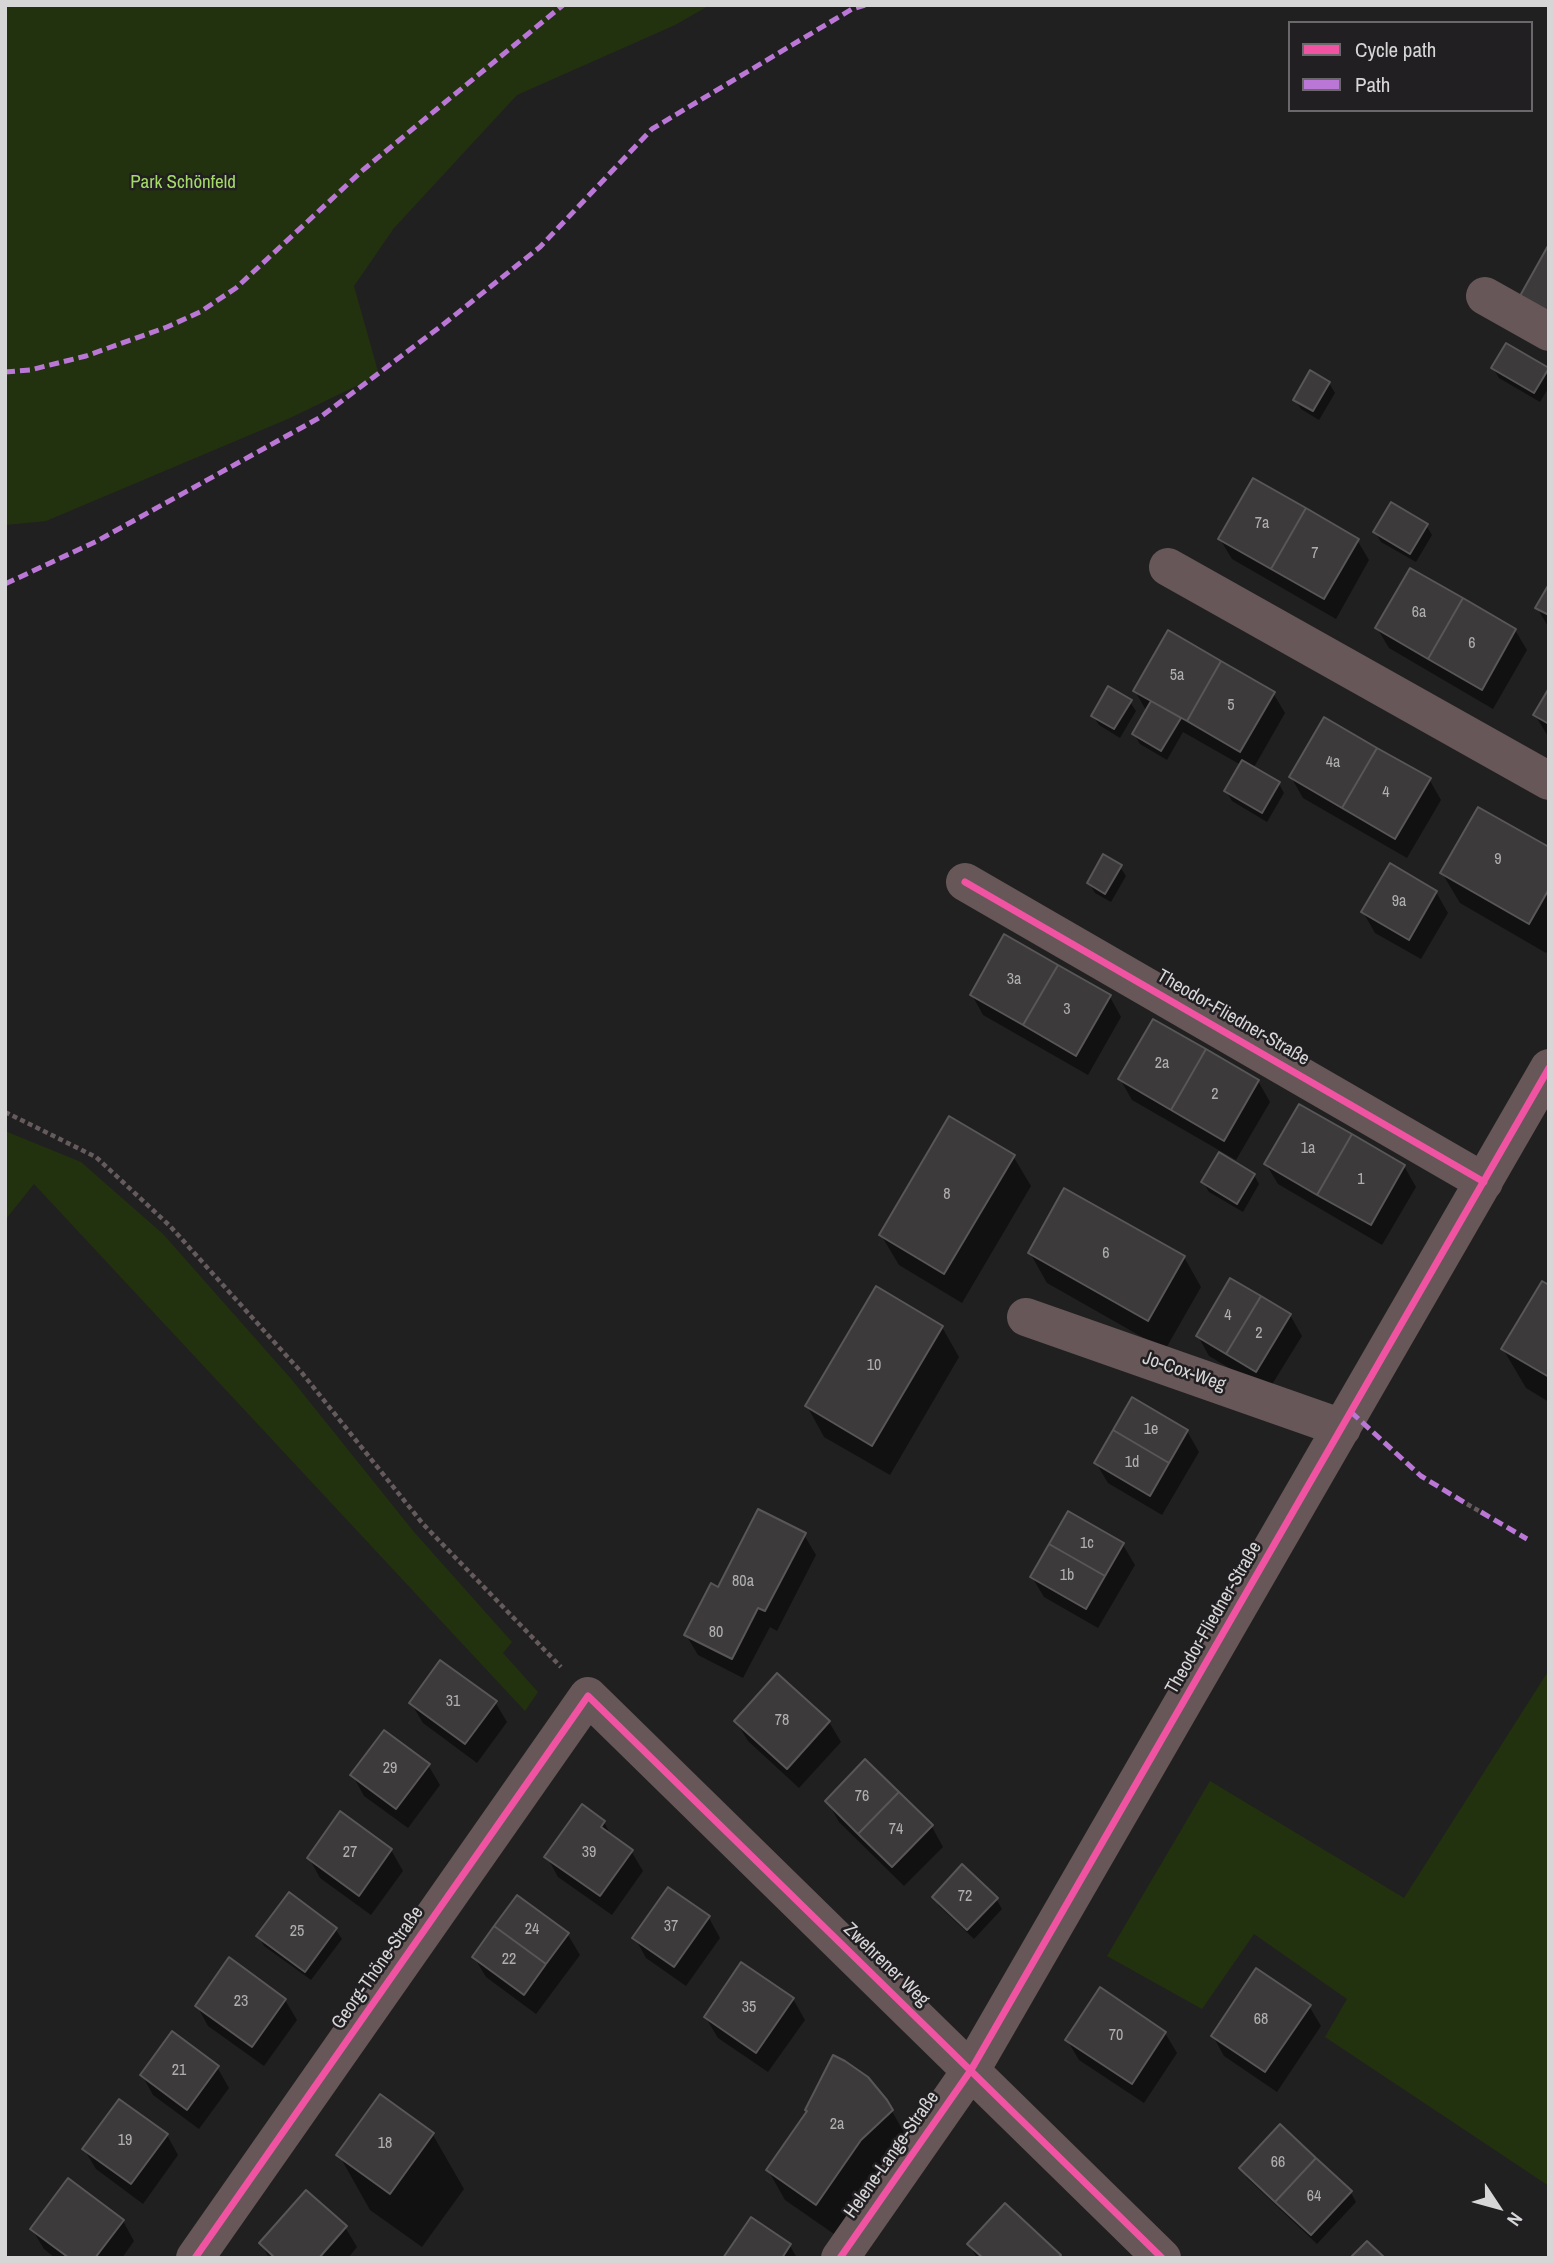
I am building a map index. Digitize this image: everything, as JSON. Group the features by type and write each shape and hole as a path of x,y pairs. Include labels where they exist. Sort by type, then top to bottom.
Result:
{"street":[{"path":"1485,296 1549,332"},
{"path":"1168,567 1549,782"},
{"name":"Theodor-Fliedner-Straße","path":"965,882 1484,1182"},
{"name":"Theodor-Fliedner-Straße","path":"971,2070 1549,1068"},
{"name":"Jo-Cox-Weg","path":"1026,1317 1342,1428"},
{"name":"Zwehrener Weg","path":"588,1696 1162,2258"},
{"name":"Georg-Thöne-Straße","path":"196,2257 588,1696"},
{"name":"Helene-Lange-Straße","path":"840,2258 971,2070"}],"path":[{"path":"5,1112 96,1157 170,1226 302,1373 423,1524 588,1696"},
{"path":"1468,1504 1481,1512"}],"green space":[{"name":"Park Schönfeld","path":"5,5 710,5 675,25 517,95 394,228 354,286 379,375 290,418 46,521 5,525"},
{"path":"5,1131 81,1162 163,1234 292,1380 414,1532 512,1642 503,1653 538,1692 525,1711 34,1184 5,1220"},
{"path":"1549,1670 1549,2186 1325,2037 1347,1999 1254,1934 1202,2009 1107,1956 1210,1781 1404,1898"}],"building":[{"path":"1549,244 1549,321 1516,303"},
{"path":"1506,343 1549,368 1534,393 1491,368"},
{"path":"1310,370 1330,382 1313,411 1293,400"},
{"path":"1253,478 1306,508 1271,569 1218,539"},
{"path":"1391,502 1428,524 1410,554 1373,532"},
{"path":"1306,508 1359,539 1324,599 1271,569"},
{"path":"1410,568 1463,598 1428,659 1375,628"},
{"path":"1549,584 1549,615 1535,608"},
{"path":"1463,598 1516,629 1482,690 1428,659"},
{"path":"1168,630 1221,661 1187,721 1133,691"},
{"path":"1221,661 1275,692 1240,752 1187,721"},
{"path":"1108,686 1132,700 1114,729 1091,716"},
{"path":"1549,688 1549,724 1533,715"},
{"path":"1151,701 1181,718 1161,751 1132,734"},
{"path":"1324,717 1377,748 1342,808 1289,777"},
{"path":"1377,748 1431,778 1395,839 1342,808"},
{"path":"1242,760 1280,782 1262,813 1224,791"},
{"path":"1478,807 1549,847 1549,889 1529,924 1440,873"},
{"path":"1103,854 1122,865 1105,894 1087,883"},
{"path":"1390,863 1437,891 1409,940 1361,912"},
{"path":"1004,934 1058,965 1023,1025 970,995"},
{"path":"1058,965 1111,995 1076,1056 1023,1025"},
{"path":"1153,1019 1206,1049 1171,1110 1118,1079"},
{"path":"1206,1049 1259,1080 1224,1141 1171,1110"},
{"path":"1299,1104 1352,1134 1317,1195 1264,1164"},
{"path":"949,1116 1015,1155 944,1274 879,1235"},
{"path":"1352,1134 1405,1165 1371,1225 1317,1195"},
{"path":"1219,1152 1255,1174 1237,1204 1201,1182"},
{"path":"1064,1188 1185,1256 1148,1321 1028,1253"},
{"path":"1230,1278 1261,1296 1226,1354 1196,1336"},
{"path":"1542,1281 1549,1285 1549,1377 1501,1349"},
{"path":"876,1286 943,1326 872,1446 805,1406"},
{"path":"1261,1296 1291,1314 1256,1372 1226,1354"},
{"path":"1132,1397 1188,1430 1169,1463 1113,1430"},
{"path":"1113,1430 1169,1463 1150,1496 1094,1463"},
{"path":"758,1509 806,1533 765,1611 758,1608 732,1659 684,1635 711,1583 718,1587"},
{"path":"1068,1511 1124,1543 1105,1576 1049,1544"},
{"path":"1049,1544 1105,1576 1086,1609 1030,1577"},
{"path":"440,1660 497,1701 465,1744 409,1703"},
{"path":"777,1673 830,1721 787,1769 734,1721"},
{"path":"384,1730 430,1764 396,1809 350,1775"},
{"path":"865,1759 899,1792 858,1834 825,1801"},
{"path":"899,1792 933,1825 892,1867 858,1834"},
{"path":"582,1804 605,1821 601,1827 633,1850 600,1896 544,1857"},
{"path":"340,1811 392,1849 359,1896 307,1858"},
{"path":"962,1864 998,1898 967,1930 932,1897"},
{"path":"668,1887 710,1916 674,1967 632,1938"},
{"path":"289,1892 337,1928 305,1972 256,1936"},
{"path":"517,1895 569,1933 546,1964 494,1926"},
{"path":"494,1926 546,1964 524,1995 472,1957"},
{"path":"229,1957 286,1999 252,2047 195,2006"},
{"path":"741,1962 794,1998 756,2053 704,2017"},
{"path":"1256,1968 1311,2005 1265,2072 1211,2036"},
{"path":"1100,1987 1166,2032 1132,2084 1065,2040"},
{"path":"172,2031 219,2066 187,2110 140,2075"},
{"path":"833,2055 868,2077 893,2110 861,2140 816,2205 766,2170 807,2111 805,2110"},
{"path":"380,2094 434,2133 390,2194 336,2155"},
{"path":"119,2099 168,2134 131,2184 82,2149"},
{"path":"1280,2124 1316,2158 1275,2202 1239,2168"},
{"path":"1316,2158 1352,2191 1311,2235 1275,2202"},
{"path":"68,2178 124,2220 95,2258 69,2258 30,2229"},
{"path":"306,2190 347,2226 319,2258 275,2258 259,2243"},
{"path":"1005,2203 1061,2255 1058,2258 983,2258 967,2244"},
{"path":"751,2217 791,2244 782,2258 723,2258"},
{"path":"1367,2241 1385,2258 1350,2258"}],"marked path":[{"path":"5,372 30,370 86,356 167,327 200,312 236,288 363,170 563,5"},
{"path":"5,584 97,541 319,418 540,247 652,129 852,9 865,5"},
{"path":"1351,1412 1421,1476 1467,1504"},
{"path":"1481,1512 1527,1539"}],"cycle path":[{"path":"965,882 1484,1182"},
{"path":"840,2258 971,2070 1549,1068"},
{"path":"195,2258 588,1696 1162,2258"}]}
